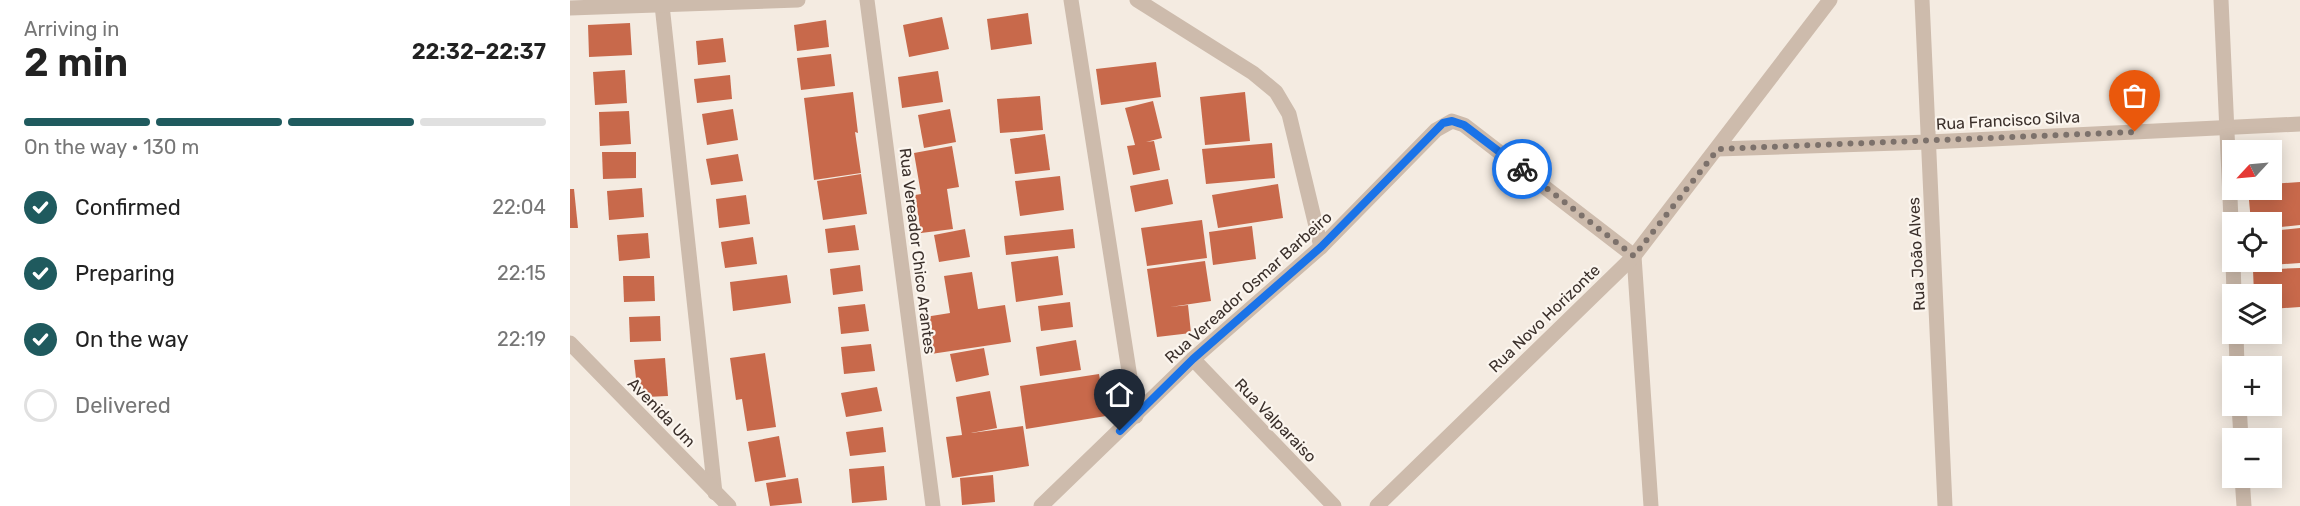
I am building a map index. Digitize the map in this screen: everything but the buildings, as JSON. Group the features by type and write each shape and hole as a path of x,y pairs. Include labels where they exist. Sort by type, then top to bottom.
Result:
{"street":[{"path":"570,8 798,0"},
{"name":"Rua Vereador Chico Arantes","path":"867,0 933,506"},
{"path":"1071,0 1136,416"},
{"path":"1137,0 1253,73 1276,92 1289,114 1321,247"},
{"name":"Rua Novo Horizonte","path":"1377,506 1634,256 1830,0"},
{"name":"Rua João Alves","path":"1922,0 1945,506"},
{"path":"2222,0 2231,212"},
{"path":"662,5 715,493"},
{"name":"Rua Vereador Osmar Barbeiro","path":"1041,506 1193,359 1321,247 1436,129 1452,121 1464,125 1634,256"},
{"name":"Rua Francisco Silva","path":"1718,149 1929,142 2300,124"},
{"path":"1634,256 1651,506"},
{"name":"Avenida Um","path":"570,343 729,506"},
{"name":"Rua Valparaiso","path":"1193,359 1334,506"},
{"path":"2243,488 2244,506"}],"way so far":[{"path":"1522,169 1634,256 1718,149 2135,132"}],"route":[{"path":"1120,431 1193,359 1321,247 1443,123 1452,121 1464,125 1522,169"}]}
